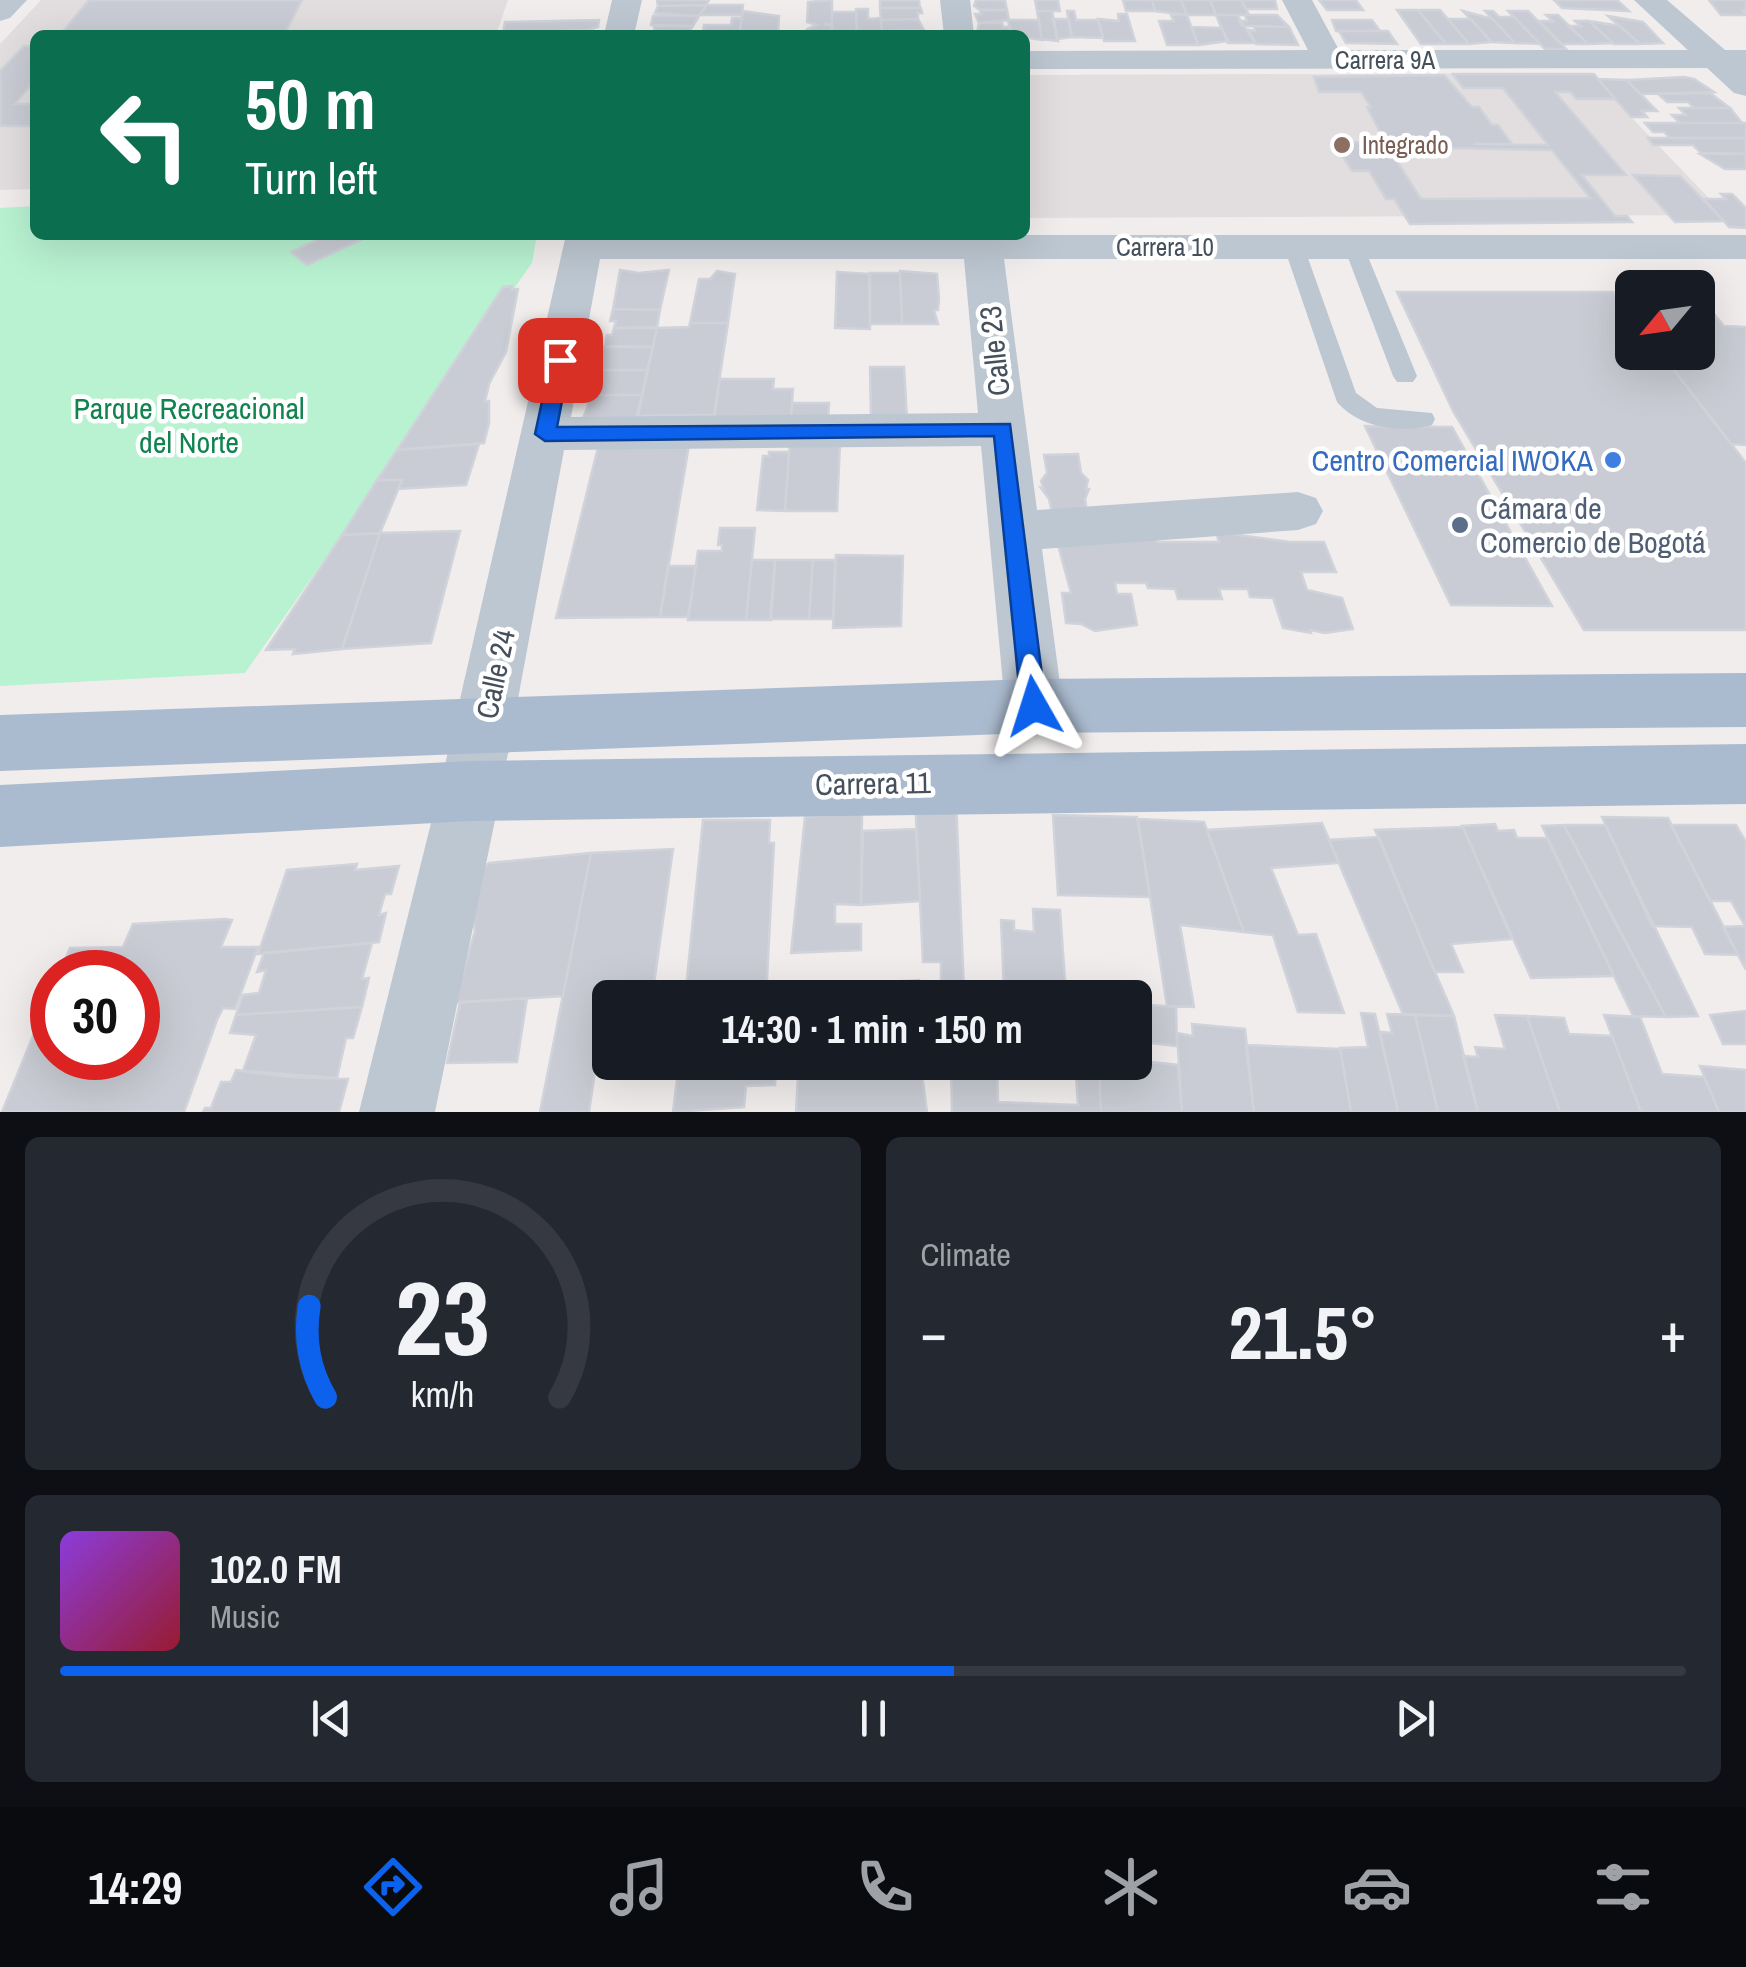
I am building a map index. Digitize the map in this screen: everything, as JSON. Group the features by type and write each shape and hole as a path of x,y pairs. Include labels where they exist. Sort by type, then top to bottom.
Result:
{"main road":[{"name":"Carrera 11","path":"0,816 477,760 1034,706 1746,700"},
{"name":"Carrera 11","path":"0,743 477,760 1746,774"}],"street":[{"path":"0,12 12,0"},
{"path":"620,30 627,0"},
{"path":"955,0 958,30"},
{"path":"1297,0 1328,60"},
{"path":"1650,0 1736,57"},
{"path":"1685,0 1736,57 1746,86"},
{"name":"Carrera 9A","path":"1030,60 1736,57"},
{"name":"Carrera 10","path":"585,241 1746,248"},
{"name":"Calle 24","path":"397,1112 477,760 585,241"},
{"name":"Calle 23","path":"982,241 1034,706"},
{"path":"545,434 1003,429"},
{"path":"1014,531 1298,511"}],"lane":[{"path":"1354,247 1406,376"},
{"path":"1294,248 1345,396 1354,410 1369,417 1423,419"}],"shaded area":[{"path":"41,0 508,0 498,30 30,30 30,189 0,190 0,44"},
{"name":"Integrado","path":"1589,73 1725,215 1030,218 1030,75"}],"green space":[{"name":"Parque Recreacional del Norte","path":"30,206 30,240 536,240 532,263 245,673 0,686 0,208"}],"building":[{"path":"89,0 302,0 287,30 64,30"},
{"path":"657,0 709,0 706,5 658,6"},
{"path":"832,0 832,24 824,24 832,26 832,30 807,30 817,25 807,22 808,2"},
{"path":"880,0 919,0 920,8 880,8"},
{"path":"976,0 1005,0 1007,10 980,10 974,6"},
{"path":"1035,0 1058,0 1060,11 1037,11"},
{"path":"1123,0 1152,0 1155,11 1126,11"},
{"path":"1152,0 1181,0 1187,15 1155,11"},
{"path":"1181,0 1210,0 1216,15 1187,15"},
{"path":"1210,0 1241,0 1249,15 1216,15"},
{"path":"1241,0 1275,0 1277,9 1246,9"},
{"path":"1319,0 1356,0 1363,10 1327,10"},
{"path":"1554,0 1617,0 1629,11 1562,8"},
{"path":"1709,0 1746,0 1746,15 1721,15"},
{"path":"706,5 699,16 655,13 658,6"},
{"path":"706,5 743,5 742,15 700,15"},
{"path":"880,8 921,8 922,13 918,13 918,19 881,20"},
{"path":"856,9 868,9 868,19 881,18 882,30 857,30"},
{"path":"980,10 1007,10 1009,20 979,23 975,14 981,14"},
{"path":"1397,10 1418,10 1446,44 1421,44"},
{"path":"1418,10 1440,10 1469,44 1446,44"},
{"path":"743,11 779,16 778,30 740,30"},
{"path":"1037,11 1052,11 1058,41 1042,39"},
{"path":"1067,11 1074,11 1076,20 1098,20 1103,38 1072,37"},
{"path":"1463,11 1493,19 1515,43 1492,42"},
{"path":"1485,11 1493,11 1499,17 1514,17 1540,44 1515,43"},
{"path":"1508,11 1528,11 1566,49 1545,49"},
{"path":"832,12 856,12 857,30 832,30"},
{"path":"1118,14 1127,14 1135,41 1104,41 1098,19 1119,21"},
{"path":"1171,15 1187,15 1198,45 1167,45 1159,21 1174,21"},
{"path":"1216,15 1237,15 1255,43 1228,43"},
{"path":"1245,15 1277,15 1289,27 1242,26 1239,21 1247,21"},
{"path":"1546,15 1558,15 1588,44 1562,44 1539,21 1553,21"},
{"path":"653,16 699,16 693,26 651,25"},
{"path":"1608,16 1643,22 1663,43 1640,44"},
{"path":"732,18 742,18 740,30 703,30 704,25 731,25"},
{"path":"918,19 924,30 882,30 881,20"},
{"path":"1053,19 1068,19 1072,37 1057,39"},
{"path":"1448,19 1471,19 1491,42 1469,44"},
{"path":"599,20 598,27 588,30 504,30 505,22"},
{"path":"1008,20 1039,20 1042,40 1030,38 1030,30 1010,30"},
{"path":"1332,20 1372,20 1380,31 1336,31"},
{"path":"1575,21 1589,21 1613,43 1588,44 1569,26 1581,26"},
{"path":"1589,21 1620,26 1640,44 1614,44"},
{"path":"979,23 1002,23 1010,30 977,30"},
{"path":"654,26 693,26 690,30 654,30"},
{"path":"1254,26 1289,27 1298,45 1256,44 1249,30 1255,31"},
{"path":"1192,27 1222,28 1228,41 1198,45"},
{"path":"1339,31 1388,31 1397,44 1346,43"},
{"path":"24,46 30,46 30,86 15,104 30,104 30,126 0,126 0,71"},
{"path":"1453,74 1594,74 1615,99 1576,99 1571,92 1555,92 1626,175 1582,175 1615,216 1627,216 1632,222 1410,224 1394,199 1386,199 1369,171 1352,171 1339,150 1350,150 1345,142 1369,142 1367,138 1385,142 1367,107 1371,107 1361,92 1319,92 1314,77 1444,75 1472,107 1479,107 1492,125 1498,125 1512,144 1474,144 1548,145 1503,88 1463,88","holes":["1388,147 1552,150 1590,198 1421,199"]},
{"path":"1684,77 1714,92 1640,94 1627,80"},
{"path":"1598,79 1627,80 1657,111 1642,111 1647,117 1631,117"},
{"path":"1710,93 1730,108 1694,108 1688,102 1667,102 1658,94"},
{"path":"1679,108 1730,108 1742,123 1680,123 1672,115 1686,115"},
{"path":"1645,123 1746,123 1746,138 1670,138 1664,132 1653,132"},
{"path":"1648,138 1746,138 1746,154 1701,153 1693,145 1653,145"},
{"path":"1700,154 1746,154 1746,169 1725,169"},
{"path":"1633,175 1680,176 1724,221 1675,222"},
{"path":"1721,194 1732,194 1746,208 1746,228 1729,227 1704,199 1726,199"},
{"path":"316,240 360,240 307,265 291,252"},
{"path":"620,270 669,270 660,310 613,309"},
{"path":"717,271 735,274 728,323 690,323 699,279 710,279"},
{"path":"900,271 937,274 939,299 938,310 934,310 938,324 902,324"},
{"path":"837,272 869,274 870,329 835,328"},
{"path":"870,273 900,273 902,324 870,324"},
{"path":"503,287 518,289 506,352 489,384 485,402 489,401 489,423 484,443 397,450"},
{"name":"Centro Comercial IWOKA","path":"1397,292 1613,292 1615,370 1674,370 1746,463 1746,630 1584,630 1453,411"},
{"path":"613,309 660,310 657,327 614,328 616,321 610,321"},
{"path":"1715,315 1724,326 1746,327 1746,445 1731,444 1674,370 1715,370"},
{"path":"690,323 728,323 714,415 638,416 657,328 689,327"},
{"path":"614,328 657,328 653,347 605,346 607,335 612,335"},
{"path":"603,347 653,347 647,370 597,370"},
{"path":"870,367 904,367 907,419 871,422"},
{"path":"597,370 647,370 642,395 588,395"},
{"path":"720,379 774,379 773,389 793,389 791,419 714,420"},
{"path":"592,395 642,395 636,420 583,418"},
{"path":"792,403 829,403 828,420 791,419"},
{"name":"Cámara de Comercio de Bogotá","path":"1365,426 1452,427 1552,606 1451,605"},
{"path":"600,439 690,439 660,617 556,618"},
{"path":"790,441 840,443 837,511 785,511"},
{"path":"479,444 466,485 398,489 402,480 377,480 397,450"},
{"path":"769,452 789,452 785,511 757,510 763,456 769,456"},
{"path":"1078,454 1081,473 1088,480 1088,518 1053,517 1049,499 1041,488 1044,489 1041,481 1047,473 1044,455"},
{"path":"377,480 402,480 380,533 342,535"},
{"path":"720,528 755,528 746,620 688,620 698,551 722,551 722,545 718,545"},
{"path":"460,531 431,643 342,649 380,533"},
{"path":"1154,531 1157,542 1219,542 1216,532 1290,542 1324,542 1336,572 1301,572 1307,590 1342,598 1353,629 1325,633 1310,630 1311,633 1283,628 1273,598 1250,597 1248,589 1219,589 1222,599 1178,599 1175,589 1148,588 1146,583 1115,583 1117,594 1131,594 1137,625 1095,631 1081,624 1066,623 1062,593 1071,593 1057,541"},
{"path":"380,533 342,649 293,654 295,649 266,650 342,535"},
{"path":"836,555 903,556 901,626 833,628"},
{"path":"752,560 775,560 771,620 746,620"},
{"path":"775,560 813,560 809,619 770,619"},
{"path":"813,560 835,560 833,619 809,619"},
{"path":"668,566 696,566 688,617 660,617"},
{"path":"915,799 956,799 964,980 941,980 941,962 923,962"},
{"path":"862,813 861,905 835,904 835,924 861,924 861,950 791,953 805,817"},
{"path":"1053,815 1137,817 1150,897 1058,895"},
{"path":"1602,817 1668,818 1738,955 1705,954 1692,927 1652,926"},
{"path":"1138,819 1204,822 1244,932 1180,925 1194,1007 1167,1006"},
{"path":"703,820 770,820 769,843 774,843 767,980 687,980"},
{"path":"1322,823 1339,863 1271,868 1298,935 1316,934 1344,1013 1298,1012 1273,935 1244,932 1207,830"},
{"path":"1495,824 1498,831 1514,830 1517,838 1547,838 1614,976 1531,978 1462,826"},
{"path":"1564,825 1605,825 1698,1016 1666,1017"},
{"path":"1564,825 1666,1017 1633,1016 1542,826"},
{"path":"1671,825 1736,825 1746,842 1746,970 1723,927 1745,926 1731,901 1710,901"},
{"path":"1463,827 1512,939 1451,944 1463,972 1435,972 1375,830"},
{"path":"916,829 920,901 861,905 863,831"},
{"path":"1379,837 1454,1016 1403,1014 1329,840"},
{"path":"673,849 655,980 592,980 594,1080 589,1112 540,1112 591,853"},
{"path":"591,853 563,996 454,1003 475,931 473,918 483,868 489,863"},
{"path":"357,864 355,870 399,866 391,894 385,894 379,915 386,913 379,942 258,954 287,870"},
{"path":"1033,909 1060,910 1065,980 1004,980 1001,920 1014,921 1014,930 1034,932"},
{"path":"232,920 221,947 258,947 235,1009 223,1008 217,1020 184,1112 2,1112 30,1043 30,1080 160,1080 160,950 69,950 123,947 133,924"},
{"path":"372,943 362,979 369,978 362,1007 236,1015 243,995 259,993 266,970 257,972 264,953"},
{"path":"527,998 517,1062 447,1063 460,1002"},
{"path":"1152,1005 1176,1007 1177,1046 1152,1043"},
{"path":"362,1007 353,1038 346,1038 337,1078 243,1071 256,1035 230,1033 236,1015"},
{"path":"1746,1011 1746,1044 1723,1044 1710,1015"},
{"path":"1361,1013 1375,1014 1398,1112 1351,1112 1340,1048 1368,1047"},
{"path":"1387,1014 1415,1015 1438,1112 1398,1112 1380,1032 1392,1033"},
{"path":"1415,1015 1454,1016 1478,1112 1438,1112"},
{"path":"1495,1015 1527,1016 1560,1112 1478,1112 1463,1056 1478,1057 1475,1047 1505,1049"},
{"path":"1604,1015 1640,1017 1662,1074 1704,1077 1719,1112 1641,1112"},
{"path":"1527,1016 1564,1018 1569,1034 1612,1036 1641,1112 1560,1112"},
{"path":"1192,1024 1245,1029 1254,1112 1182,1112 1177,1033 1193,1036"},
{"path":"1246,1045 1340,1049 1351,1112 1254,1112"},
{"path":"1152,1062 1178,1065 1182,1112 1101,1112 1100,1080 1152,1080"},
{"path":"1700,1066 1746,1070 1746,1112 1719,1112"},
{"path":"236,1070 348,1079 339,1112 203,1112 211,1108 221,1082 231,1082"},
{"path":"677,1080 775,1080 775,1085 746,1086 744,1107 673,1112"},
{"path":"798,1080 923,1080 927,1112 796,1112"},
{"path":"951,1080 997,1080 998,1102 1078,1105 1076,1080 1100,1080 1101,1112 952,1112"}],"place":[{"name":"Integrado","path":"1342,145"},
{"name":"Centro Comercial IWOKA","path":"1613,460"},
{"name":"Cámara de Comercio de Bogotá","path":"1460,525"}],"route":[{"path":"560,360 545,434 1003,429 1034,706"}]}
